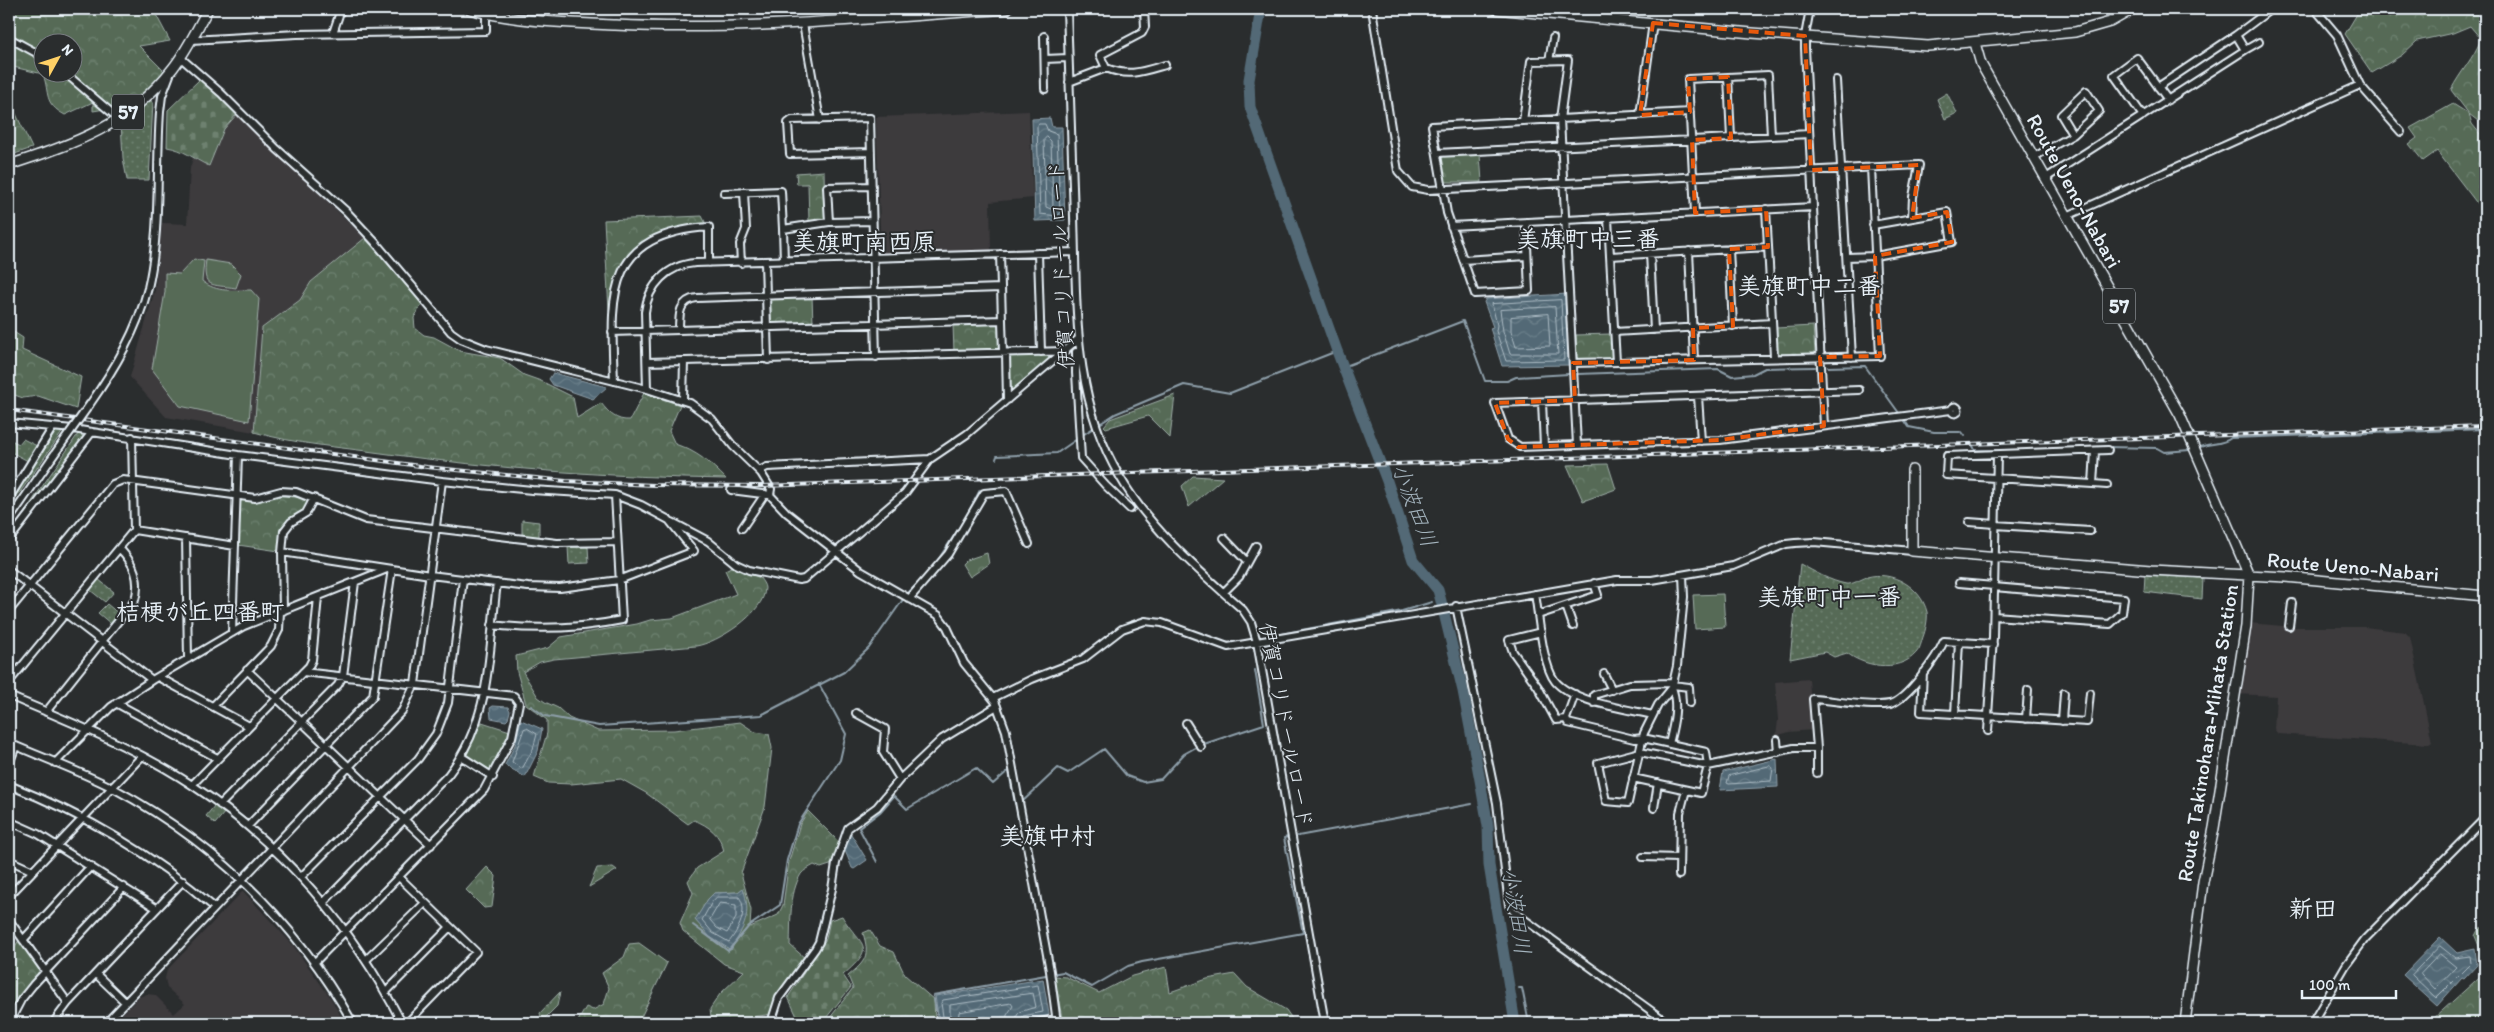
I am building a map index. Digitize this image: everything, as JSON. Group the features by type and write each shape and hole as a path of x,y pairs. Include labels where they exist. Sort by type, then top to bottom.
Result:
{"main road":[{"name":"57","path":"9,165 81,141 119,119 147,97 173,69 208,9"},
{"path":"469,9 583,24 670,28 803,24 1007,9"},
{"path":"1495,9 1558,11 1653,23 1928,46 2084,31 2110,22 2133,9"},
{"name":"Route Ueno-Nabari","path":"1974,43 1981,64 2180,415 2249,575 2485,596"},
{"path":"1912,470 1912,551"},
{"name":"Route Takinohara-Mihata Station","path":"1912,551 2249,575 2246,626 2216,818 2203,882 2185,1023"}],"street":[{"path":"333,33 341,9"},
{"name":"伊賀コリドールロード","path":"1067,9 1077,340 1095,426 1120,477 1139,507 1170,542 1248,617 1257,642 1325,1023"},
{"path":"1144,9 1144,30 1139,36 1100,56 1106,68 1117,73 1138,72 1165,65"},
{"path":"1372,9 1398,171 1412,187 1423,190 1443,190 1918,165 1912,218"},
{"path":"1810,9 1805,36 1824,426"},
{"path":"2158,87 2236,35 2271,9"},
{"path":"2319,10 2343,44 2360,85 2401,132"},
{"path":"191,40 333,33 486,30 486,11"},
{"path":"1640,115 1653,23"},
{"path":"803,24 820,120"},
{"path":"2236,35 2245,50"},
{"path":"1044,36 1045,89"},
{"path":"9,38 32,51"},
{"path":"1549,61 1552,38"},
{"path":"2046,178 2259,42"},
{"path":"181,58 221,93 276,149 346,211 375,242 451,332 461,339 486,349 514,354 683,400 712,419 733,446 759,471 771,489 742,528"},
{"path":"1044,59 1068,58"},
{"path":"2143,116 2114,75 2137,58 2168,100"},
{"path":"1523,121 1531,62 1568,60 1560,120 1577,445"},
{"path":"1069,82 1106,68"},
{"path":"9,520 122,356 136,326 147,290 155,231 162,96 173,69"},
{"path":"1695,213 1688,80 1768,75 1771,136"},
{"path":"1728,78 1731,138"},
{"path":"1836,80 1852,357"},
{"path":"76,82 119,119"},
{"path":"2066,216 2360,85"},
{"path":"2034,157 2073,134 2099,111 2086,91 2061,115 2073,134"},
{"path":"1526,222 1529,291 1475,294 1451,226 1432,126 1690,112"},
{"path":"871,152 790,154 788,122 792,120 870,118 871,152 872,186 873,259 876,324 876,357"},
{"path":"1437,153 1809,134"},
{"path":"1573,363 1880,356 1871,167"},
{"path":"828,222 827,187 872,186"},
{"path":"724,192 781,191 784,261"},
{"path":"741,263 740,244 746,229 744,192"},
{"path":"1451,226 1813,208"},
{"path":"1766,209 1774,357"},
{"path":"1847,257 1875,256 1952,242 1947,212 1873,225"},
{"path":"1608,218 1616,362"},
{"path":"783,229 828,222 872,221"},
{"path":"614,381 612,310 617,286 629,261 644,246 672,232 709,227 709,263"},
{"path":"1610,256 1768,247"},
{"path":"1729,249 1733,326"},
{"path":"1689,251 1694,360"},
{"path":"647,389 647,300 658,281 677,267 692,263 1075,252"},
{"path":"1000,254 1007,400"},
{"path":"1038,254 1041,352"},
{"path":"1650,254 1654,330"},
{"path":"1463,260 1527,256"},
{"path":"765,262 768,360"},
{"path":"679,330 681,309 690,299 1001,288"},
{"path":"612,332 1002,320"},
{"path":"1614,332 1772,323"},
{"path":"9,423 132,437 238,456 442,481 532,490 615,495 641,505 708,541 736,564 749,570 799,580 804,579 905,493 930,459 967,434 1077,340"},
{"path":"1077,340 1076,373 1082,458 1087,466 1130,509"},
{"path":"646,362 1066,351"},
{"path":"683,400 684,361"},
{"path":"1859,390 1495,404 1508,439 1518,447 1701,440 1951,410"},
{"path":"1698,396 1701,440"},
{"path":"1542,402 1544,446"},
{"path":"9,498 53,427"},
{"path":"9,540 92,432"},
{"path":"9,682 134,530 132,437"},
{"path":"2107,486 1946,475 1947,456 2108,450"},
{"path":"2093,484 2096,451"},
{"path":"1988,730 1994,616 1997,455"},
{"path":"232,633 238,456"},
{"path":"759,471 767,467 930,459"},
{"path":"9,610 114,484 120,480 262,498 281,491 296,492 366,520 557,543 617,542"},
{"path":"106,1023 399,716 414,684 442,481"},
{"path":"731,490 768,494 834,552 861,571 934,612 942,620 964,663 993,698 1005,725 1050,971 1056,1021 1034,1023"},
{"path":"906,597 948,554 984,493 1006,492 1028,544"},
{"path":"492,625 545,629 598,625 622,620 615,495"},
{"path":"213,706 276,639 282,611 282,552 286,527 306,513 314,498"},
{"path":"282,552 430,575 560,588 619,580 694,551 668,520"},
{"path":"1969,522 2090,531"},
{"path":"134,530 235,546"},
{"path":"186,538 188,659"},
{"path":"1224,538 1247,562"},
{"path":"993,698 1032,679 1080,660 1122,629 1145,621 1162,623 1224,647 1617,580 1652,580 1683,575 1741,564 1786,544 1821,543 1912,551"},
{"path":"1224,592 1239,576 1256,546"},
{"path":"46,712 133,604 137,590 134,567 120,548"},
{"path":"55,763 116,703 232,633 389,569"},
{"path":"248,826 369,703 375,692 377,680 389,569"},
{"path":"9,570 103,642 155,678 249,726"},
{"path":"1683,575 1684,597 1678,666 1673,686 1658,705 1643,738 1640,752 1633,778 1628,803 1606,801 1598,764 1640,752 1708,766 1794,748 1817,748"},
{"path":"301,877 380,798 432,742 445,715 451,689 463,579"},
{"path":"220,805 338,685 342,676 355,582"},
{"path":"324,902 448,775 462,756 480,718 485,693 497,583"},
{"path":"1959,583 2124,598 2122,613 2110,624 1994,616"},
{"path":"1538,615 1598,595 1594,584"},
{"path":"1535,594 1540,632 1553,678 1559,685 1594,703 1653,715"},
{"path":"192,785 303,672 312,660 318,597"},
{"path":"2289,626 2292,603"},
{"path":"1566,606 1573,626"},
{"path":"1453,607 1497,803 1504,876 1510,907 1668,1023"},
{"path":"1540,632 1509,640 1513,652 1534,681 1556,720 1566,719"},
{"path":"1817,773 1814,699 1891,704 1904,696 1935,658 1944,641 1993,644"},
{"path":"1955,714 1959,642"},
{"path":"247,670 431,845"},
{"path":"303,672 514,696 518,702 512,737 493,777 481,794 315,962"},
{"path":"1923,673 1921,712 2087,722 2090,693"},
{"path":"1604,674 1612,690"},
{"path":"1594,703 1594,695 1630,684 1689,687 1690,702"},
{"path":"1669,744 1674,726 1675,696 1673,686"},
{"path":"2026,719 2028,690"},
{"path":"2062,720 2064,693"},
{"path":"1566,719 1575,694"},
{"path":"9,696 142,756 192,785 248,826 301,877 346,930 386,992 402,1023"},
{"path":"116,703 217,758"},
{"path":"771,1023 779,998 816,949 819,942 832,889 836,863 845,833 882,801 900,779 942,739 997,706"},
{"path":"856,714 885,729 886,735 883,752 900,779"},
{"path":"1566,719 1568,723 1625,737 1643,738 1706,752 1708,766 1706,789 1702,794 1633,778"},
{"path":"1186,723 1200,745"},
{"path":"1777,740 1778,752"},
{"path":"9,743 111,787 186,833 242,879 276,914 315,962 353,1023"},
{"path":"9,764 16,746"},
{"path":"9,896 142,756"},
{"path":"462,756 493,777"},
{"path":"1654,808 1658,784"},
{"path":"9,785 83,818 137,848 183,881 215,908"},
{"path":"1680,875 1680,813 1686,790"},
{"path":"2312,1023 2346,965 2365,940 2485,818"},
{"path":"9,820 57,845 156,908"},
{"path":"1647,859 1679,858"},
{"path":"9,860 33,871"},
{"path":"23,940 91,866"},
{"path":"399,877 476,952 407,1023"},
{"path":"53,1023 68,1003 183,881"},
{"path":"9,1023 21,1000 45,971 124,887"},
{"path":"366,960 425,903"},
{"path":"9,920 68,1003"},
{"path":"386,992 450,927"},
{"path":"96,974 126,1002"}],"highlighted area":[{"path":"1653,23 1805,36 1811,170 1919,165 1912,218 1947,212 1952,242 1875,256 1880,356 1820,357 1824,426 1720,440 1518,447 1508,439 1495,403 1575,400 1573,363 1694,360 1693,328 1733,326 1729,249 1768,247 1766,209 1695,213 1692,140 1731,138 1728,77 1688,79 1690,112 1640,115"}],"shaded area":[{"path":"1029,111 1033,198 990,202 991,250 881,254 876,117"},
{"path":"237,114 365,238 311,282 300,300 262,328 254,432 166,417 130,377 155,290 162,223 187,224 190,168 193,158 209,166 224,129"},
{"path":"2249,623 2295,627 2365,627 2405,632 2410,637 2432,742 2429,744 2278,734 2274,729 2276,696 2235,694"},
{"path":"1809,679 1813,730 1789,732 1776,736 1778,720 1775,682"},
{"path":"243,891 292,944 330,997 345,1023 114,1023 139,997 147,994 155,995 174,1014 185,1004 167,988 165,978 167,970"}],"green space":[{"path":"9,9 153,9 170,41 139,46 166,73 129,109 120,114 111,108 93,111 93,102 65,115 53,106 48,98 45,82 82,82 82,32 32,32 32,71 9,66"},
{"path":"2360,9 2485,9 2485,120 2478,121 2469,114 2451,90 2481,39 2470,26 2453,33 2417,41 2402,55 2372,73 2345,34"},
{"path":"200,79 237,114 224,129 209,166 184,152 167,147 168,110"},
{"path":"1947,93 1957,113 1945,119 1937,99"},
{"path":"9,99 32,148 9,156"},
{"path":"149,100 153,102 149,180 127,180 123,158 121,123"},
{"path":"2453,104 2469,114 2472,124 2485,140 2485,202 2479,206 2437,151 2423,161 2409,144 2417,138 2410,128"},
{"path":"1480,154 1482,182 1445,182 1441,159 1444,155"},
{"path":"824,171 825,217 822,220 809,222 808,184 797,184 796,173"},
{"path":"702,216 705,222 702,225 666,233 638,249 619,275 609,311 604,220"},
{"path":"365,238 422,304 414,318 415,328 424,335 434,337 460,351 500,358 524,375 573,397 577,418 601,403 617,418 630,420 644,393 680,405 669,431 675,444 703,458 726,479 596,474 467,464 317,445 285,440 254,432 262,328 300,300 311,282"},
{"path":"194,259 204,261 202,281 208,285 225,290 251,290 259,299 249,421 180,406 152,369 165,292 165,273 180,274"},
{"path":"206,260 231,264 241,274 236,288 214,285 207,281 205,276"},
{"path":"812,297 813,323 774,324 771,321 770,301 772,299"},
{"path":"997,324 1000,327 1000,347 997,350 954,352 953,325"},
{"path":"1813,326 1815,352 1812,355 1780,354 1777,351 1776,328"},
{"path":"9,329 23,338 22,350 81,377 76,409 38,396 23,398 9,393"},
{"path":"1611,334 1613,357 1610,359 1579,360 1577,357 1576,335"},
{"path":"1053,354 1056,357 1012,394 1009,393 1008,358 1012,355"},
{"path":"1175,395 1170,438 1148,416 1106,428 1104,426 1110,419"},
{"path":"57,430 63,431 9,508 9,504"},
{"path":"78,434 84,434 85,438 9,535"},
{"path":"9,439 19,444 23,439 37,446 28,461 9,451"},
{"path":"1608,464 1616,489 1583,501 1567,465"},
{"path":"1193,476 1223,478 1189,507 1182,486"},
{"path":"274,495 305,498 308,503 300,514 284,525 279,551 238,545 239,503 243,500 261,501"},
{"path":"522,520 539,522 539,537 522,535"},
{"path":"568,547 588,547 589,563 569,564"},
{"path":"987,553 989,564 970,577 962,564 966,560"},
{"path":"1800,564 1840,583 1854,583 1877,575 1895,578 1904,582 1919,595 1927,612 1926,626 1919,649 1904,662 1885,666 1864,662 1847,653 1834,657 1825,652 1790,659"},
{"path":"733,566 760,578 765,588 763,598 749,617 716,639 696,646 554,659 540,662 523,672 538,697 558,708 569,718 598,731 674,730 740,722 755,732 769,734 772,748 765,807 741,873 751,910 750,927 778,915 783,905 789,861 800,824 808,811 839,842 833,864 821,868 814,865 805,870 801,874 794,890 791,908 790,945 806,959 776,997 772,1014 753,1017 744,1023 711,1018 710,1009 720,994 744,971 724,964 683,931 680,923 693,893 688,881 697,868 724,851 717,835 694,820 688,824 646,793 621,779 571,784 548,783 534,777 547,733 547,720 526,704 517,672 516,656 548,648 561,637 650,620 672,618 736,594 725,570","holes":["742,889 731,950 710,937 696,920 708,899 714,893 738,892"]},
{"path":"2145,575 2203,578 2202,599 2144,592"},
{"path":"98,579 114,592 105,602 90,590"},
{"path":"1723,594 1725,627 1695,629 1693,595"},
{"path":"107,604 119,614 111,624 98,613"},
{"path":"482,722 510,731 491,772 466,755"},
{"path":"215,805 225,812 215,824 206,816"},
{"path":"487,867 496,876 492,907 484,908 466,890"},
{"path":"613,867 617,870 589,887 597,868"},
{"path":"842,916 863,946 861,957 843,975 851,987 822,1023 800,1023 788,997 826,939 830,920"},
{"path":"2479,928 2485,928 2485,961 2475,936"},
{"path":"870,930 880,946 894,952 905,975 934,1000 935,1022 826,1023 853,988 848,976 863,962 866,947 863,933"},
{"path":"19,940 40,968 9,1018 9,956"},
{"path":"639,943 667,963 641,1017 636,1023 577,1023 586,1007 593,1010 604,1004 609,988 602,973 624,957 629,944"},
{"path":"1166,967 1170,992 1207,979 1235,974 1247,987 1286,1010 1295,1023 1157,1023 1150,1015 1137,1018 1133,1023 1063,1023 1054,976 1066,977 1099,993 1132,976"},
{"path":"2485,972 2485,1023 2411,1023 2411,1019 2432,1020"},
{"path":"560,992 557,1006 545,1018 541,1017 540,1013"}],"water":[{"path":"1050,118 1052,127 1062,127 1065,220 1035,221 1032,119"},
{"path":"1567,294 1570,365 1502,366 1490,328 1493,327 1484,302 1486,299"},
{"path":"553,373 607,387 593,399 553,385 549,379"},
{"path":"493,706 508,707 510,711 506,721 491,718 490,708"},
{"path":"521,720 542,729 538,751 525,777 505,765 515,745"},
{"path":"1777,759 1778,787 1720,790 1723,772"},
{"path":"851,834 867,860 854,869 844,848 848,835"},
{"path":"743,888 747,914 740,934 731,950 710,937 695,920 714,893 738,892"},
{"path":"2440,937 2457,953 2475,949 2477,965 2464,979 2462,978 2437,1006 2403,975"},
{"path":"1043,979 1049,1014 1047,1017 1011,1023 939,1022 935,996"}],"waterway":[{"name":"小波田川","path":"1261,9 1249,80 1250,107 1337,351 1387,481 1413,560 1438,590 1463,691 1480,780 1488,826 1489,865 1515,1023"},
{"path":"1343,367 1463,321 1485,381 1507,381 1516,377 1569,374"},
{"path":"1081,436 1115,414 1184,385 1230,393 1337,351"},
{"path":"1828,367 1865,366 1899,413"},
{"path":"1578,374 1718,369 1732,376 1753,374 1765,368 1815,367"},
{"path":"1905,421 1909,427 1934,432 1960,432"},
{"path":"2198,448 2223,442 2231,438 2485,429"},
{"path":"1962,432 1965,436"},
{"path":"996,459 997,456 1057,453 1077,439"},
{"path":"1973,446 1975,450 2009,451"},
{"path":"2106,447 2157,448 2164,452 2190,450"},
{"path":"936,563 965,519 980,490"},
{"path":"907,594 930,571"},
{"path":"531,706 545,716 599,726 761,715 844,672 869,648 904,598"},
{"path":"1270,636 1402,611 1432,602"},
{"path":"1021,803 1058,768 1068,773 1104,749 1127,776 1143,782 1161,779 1184,754 1198,746 1264,724 1255,670"},
{"path":"693,925 728,951 749,926 780,905 787,860 798,824 840,760 846,734 819,684"},
{"path":"877,862 859,828 880,812 894,796 907,809 976,768 993,784 1008,771 1015,804"},
{"path":"1298,836 1472,804"},
{"path":"939,1023 933,995 1063,972 1092,987 1128,966 1142,962 1303,933 1284,838 1288,837"},
{"path":"1519,988 1522,988 1528,1018 1536,1023"},
{"name":"小波田川","path":"1508,991 1512,990"}],"railway":[{"path":"9,410 427,467 566,481 654,485 762,486 2485,426"}],"district":[{"name":"美旗町中三番","path":"1588,239"},
{"name":"美旗町南西原","path":"864,242"},
{"name":"美旗町中二番","path":"1809,286"},
{"name":"美旗町中一番","path":"1829,597"},
{"name":"桔梗が丘四番町","path":"200,612"},
{"name":"美旗中村","path":"1047,836"},
{"name":"新田","path":"2313,909"}]}
